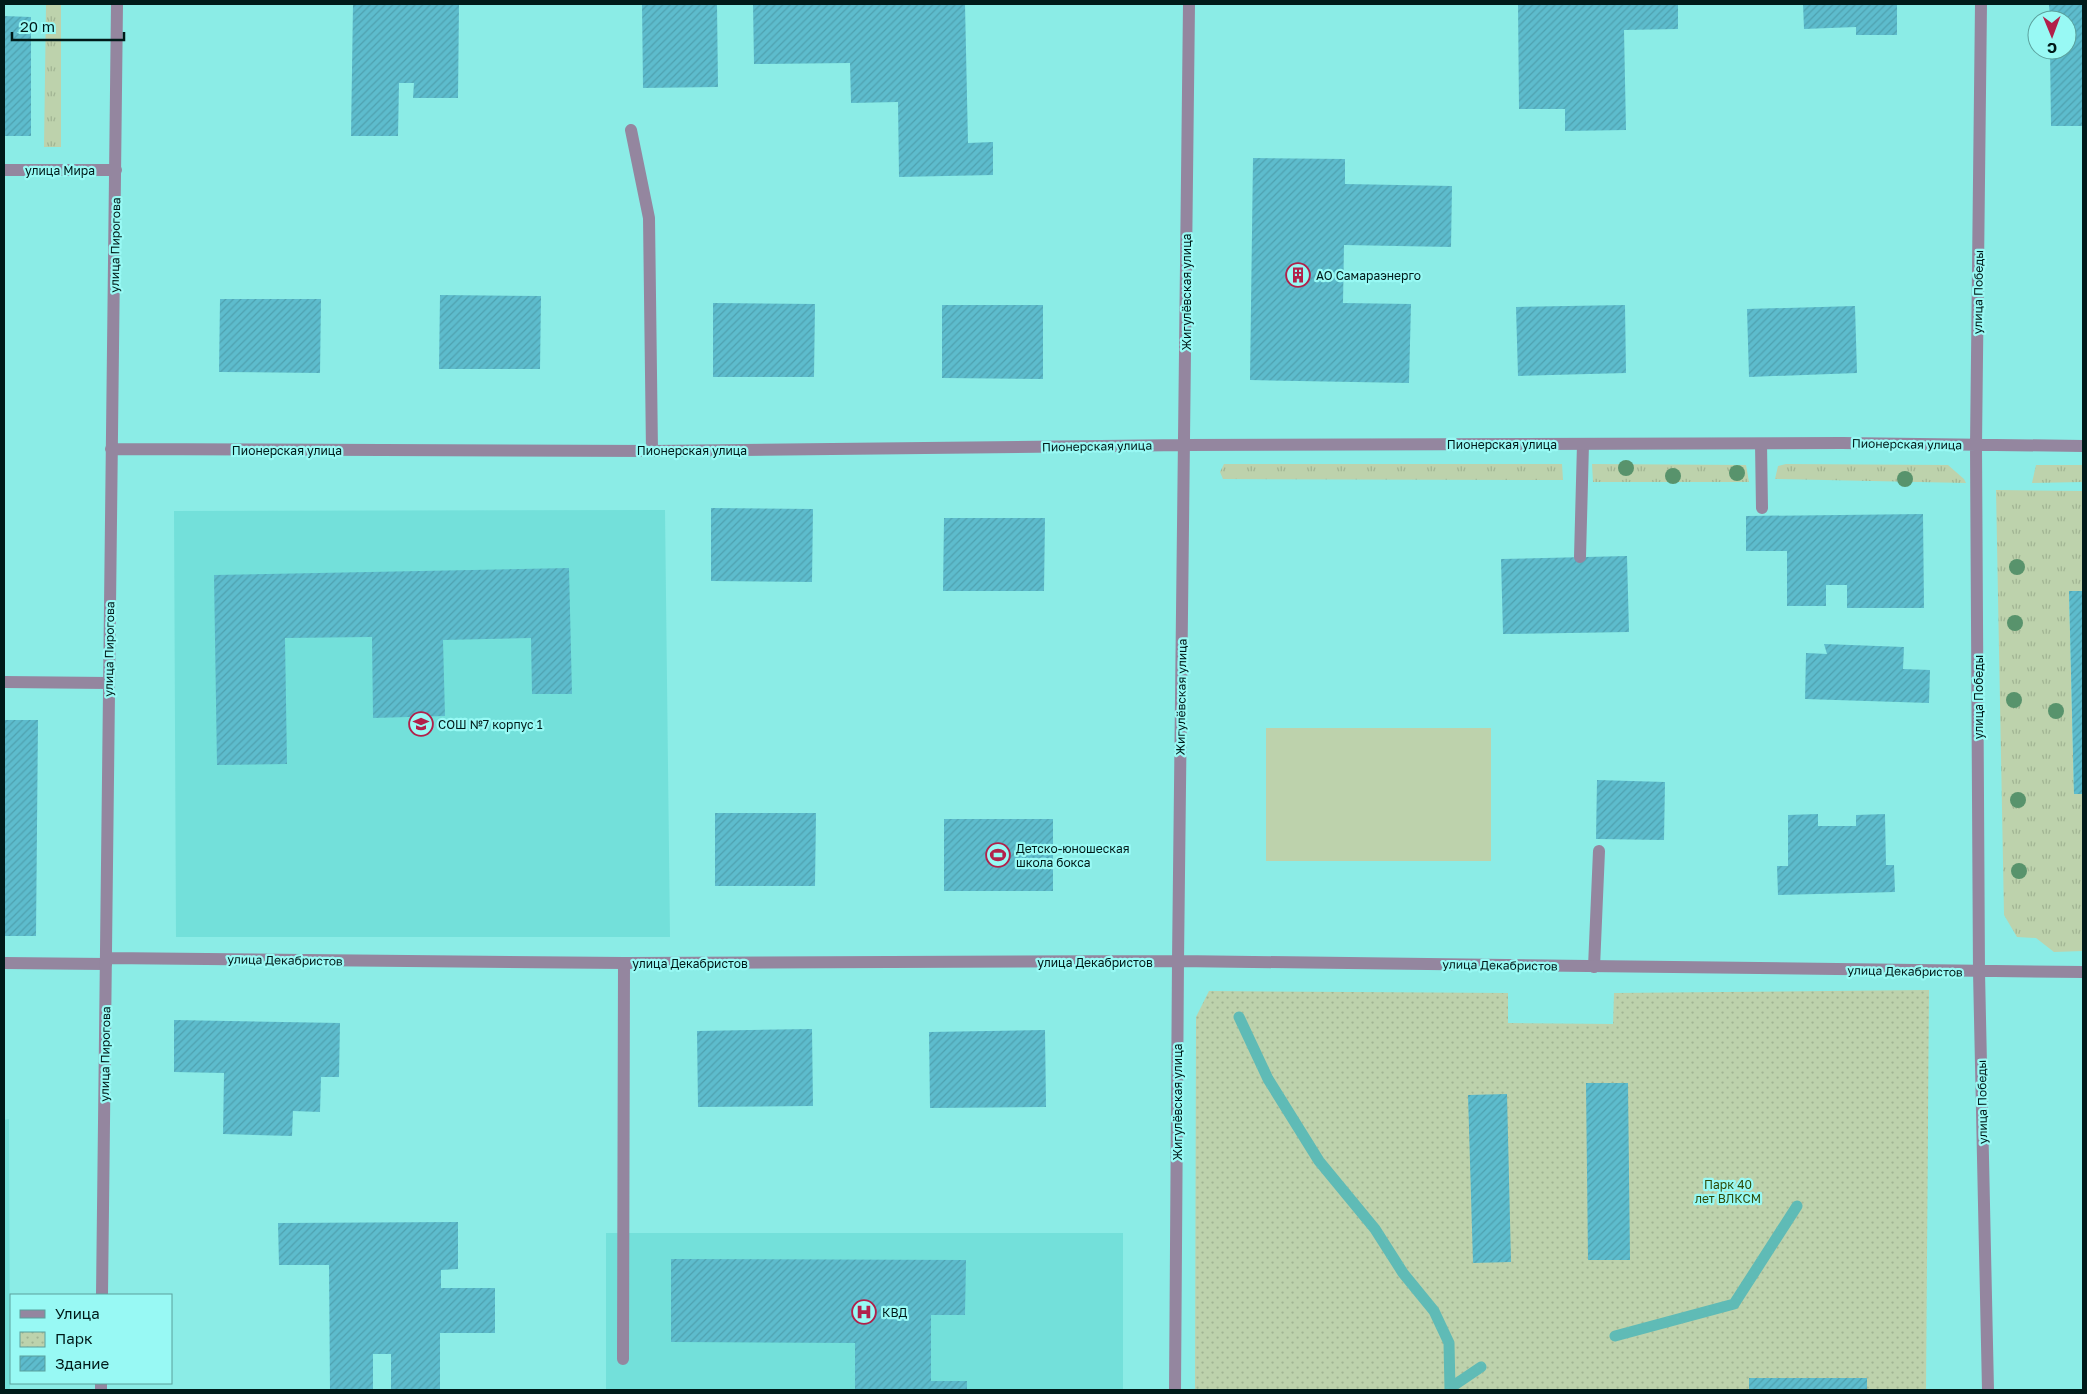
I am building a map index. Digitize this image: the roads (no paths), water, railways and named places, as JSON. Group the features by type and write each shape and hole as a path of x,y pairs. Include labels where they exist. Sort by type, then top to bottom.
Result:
{"street":[{"name":"улица Пирогова","path":"102,1294 117,4"},
{"name":"Жигулёвская улица","path":"1175,1390 1189,4"},
{"name":"улица Победы","path":"1980,4 1976,446 1979,972 1988,1390"},
{"path":"631,130 649,218 652,450"},
{"name":"улица Мира","path":"4,170 116,170"},
{"name":"Пионерская улица","path":"111,449 652,450 1185,445 1583,444 2083,446"},
{"path":"1580,557 1583,444"},
{"path":"1761,444 1762,508"},
{"path":"4,682 108,683"},
{"path":"1594,967 1599,851"},
{"name":"улица Декабристов","path":"4,963 106,961 624,963 1178,961 2083,972"},
{"path":"623,1358 624,963"}],"waterway":[{"path":"1239,1017 1268,1079 1319,1161 1375,1229 1403,1273 1434,1311 1449,1343 1450,1390"},
{"path":"1615,1336 1734,1304 1797,1206"},
{"path":"1450,1388 1481,1367"}],"place":[{"name":"АО Самараэнерго","path":"1298,275"},
{"name":"СОШ №7 корпус 1","path":"421,724"},
{"name":"Детско-юношеская школа бокса","path":"998,855"},
{"name":"КВД","path":"864,1312"}],"park label":[{"name":"Парк 40 лет ВЛКСМ","path":"1728,1191"}]}
